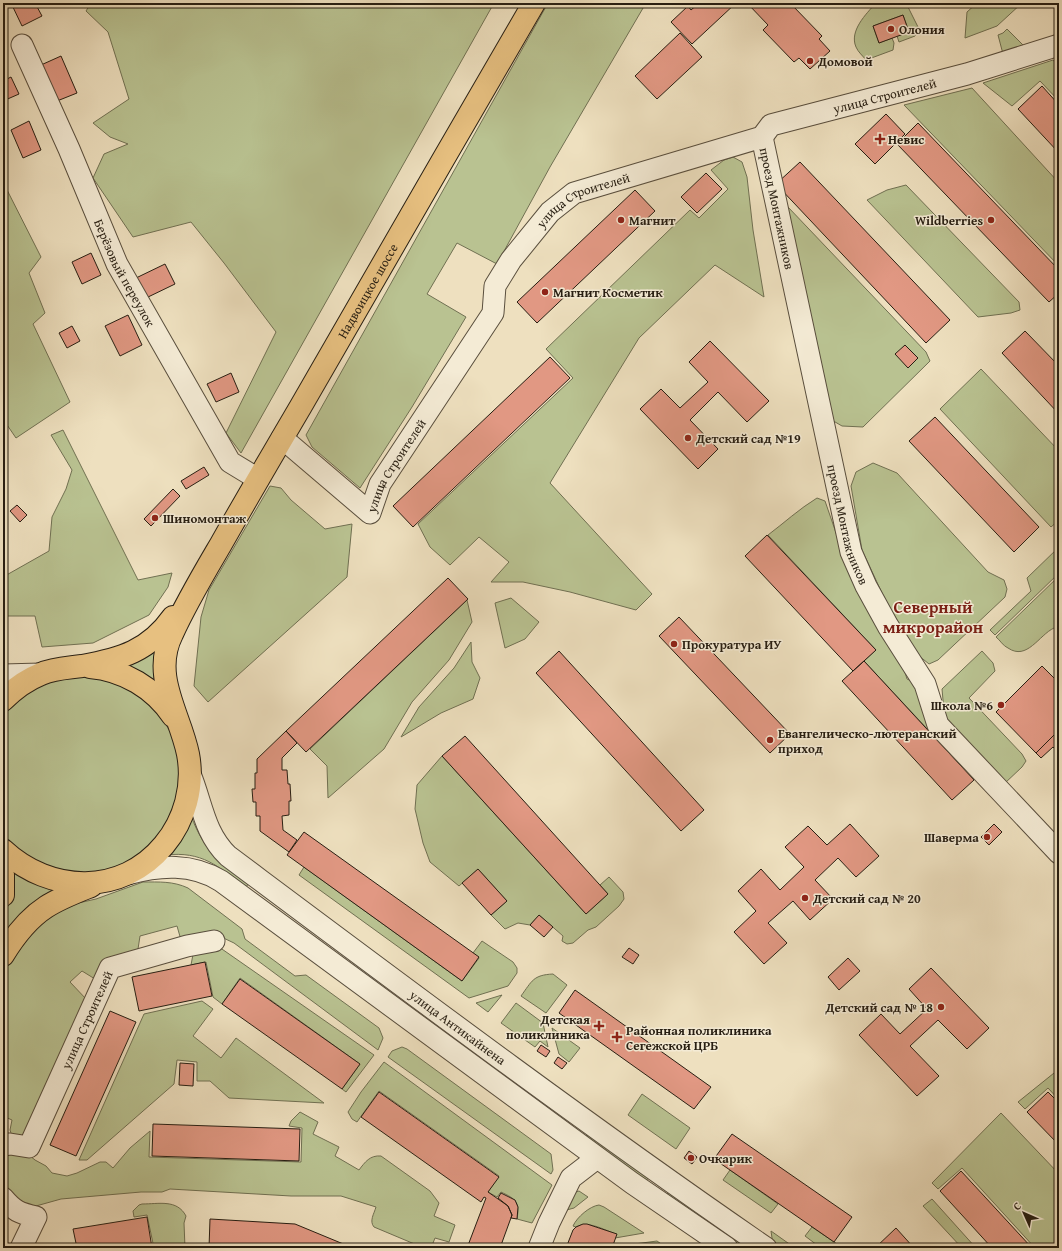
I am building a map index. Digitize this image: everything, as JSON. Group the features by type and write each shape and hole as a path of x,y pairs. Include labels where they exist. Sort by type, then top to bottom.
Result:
{"main road":[{"name":"Надвоицкое шоссе","path":"202,577 534,3"},
{"path":"3,700 12,691 26,681 41,674 61,668 81,666 122,657 144,646 164,630 202,577"},
{"path":"3,955 25,926 34,916 46,907 75,892 106,881 144,864 167,841 178,824 183,812 189,787 190,774 188,753 165,680 166,650 170,637 202,577"},
{"path":"81,666 102,668 123,674 142,684 158,698 172,715 182,734"},
{"path":"3,850 21,866 60,882 82,884 106,881"},
{"path":"3,875 3,895"}],"street":[{"name":"улица Строителей","path":"282,438 370,513 380,484 493,312 495,286 512,260 550,212 574,193 762,137 771,125 967,74 1059,45"},
{"name":"Берёзовый переулок","path":"22,46 69,149 117,264 230,462 258,478"},
{"name":"проезд Монтажников","path":"762,137 851,552 866,586 888,626 925,684 938,725 1059,853"},
{"path":"3,675 41,674"},
{"name":"улица Антикайнена","path":"190,774 213,839 228,856 685,1193 766,1248"},
{"name":"улица Антикайнена","path":"106,881 144,870 160,868 191,868 213,875 597,1158 726,1248"},
{"name":"улица Строителей","path":"3,1145 10,1144 29,1147 110,968 187,946 214,941"},
{"path":"570,1137 584,1119"},
{"path":"539,1248 549,1223 571,1178 597,1158"},
{"path":"3,1198 12,1209 23,1214 36,1217 21,1248"}],"green space":[{"path":"91,3 494,3 241,453 226,433 276,332 191,222 133,237 93,178 104,154 128,144 110,137 93,123 129,99 108,32 86,11"},
{"path":"548,3 646,3 550,167 497,264 457,243 427,294 466,317 412,407 360,488 312,447 306,435"},
{"path":"876,3 906,3 918,27 915,36 899,42 897,36 909,32 903,15 873,26 879,43 892,38 894,43 893,50 866,60 856,47 854,41 855,35 860,23"},
{"path":"977,3 1022,3 997,26 965,38 967,12"},
{"path":"1007,29 1025,47 1003,54 998,35"},
{"path":"1053,60 1059,67 1059,101 1040,81 1012,106 983,83"},
{"path":"972,88 1059,183 1059,266 904,105"},
{"path":"733,157 742,162 747,177 753,230 764,297 715,265 639,338 550,483 652,594 636,610 570,592 523,582 491,582 509,562 479,537 450,565 430,547 418,524 573,378 546,349 690,210 699,218 728,189 711,170 724,160"},
{"path":"3,182 41,257 29,273 45,313 33,324 70,402 16,438 3,419"},
{"path":"906,185 1019,302 1020,310 1011,313 978,317 867,200 887,190"},
{"path":"788,207 926,352 930,361 863,427 842,426 830,419 795,267"},
{"path":"981,369 1059,451 1059,520 1051,527 940,409"},
{"path":"63,430 138,580 172,573 168,587 149,615 93,643 42,647 35,616 3,616 3,577 49,551 52,517 66,489 72,470 51,435"},
{"path":"873,463 897,473 988,572 1004,580 1007,589 1005,597 938,660 929,664 918,655 888,606 862,550 851,486 856,472"},
{"path":"270,486 281,488 291,500 325,529 352,524 347,577 208,702 194,686 201,617 209,590"},
{"path":"817,498 825,501 844,556 904,669 907,679 914,682 974,774 973,778 864,661 876,650 768,535"},
{"path":"1059,547 1059,573 995,635 990,630 1031,591 1027,578"},
{"path":"1059,576 1059,630 1054,628 1048,631 1032,646 1021,651 1015,651 1006,647 996,637"},
{"path":"511,598 539,622 525,639 505,648 495,603"},
{"path":"467,600 472,622 449,660 412,702 384,749 328,798 327,766 310,749"},
{"path":"471,642 472,662 480,678 473,699 441,713 401,737 419,707 454,668"},
{"path":"155,645 154,687 120,668"},
{"path":"982,651 993,663 995,671 969,698 1022,754 1026,761 1022,767 1004,784 945,722 942,689"},
{"path":"79,675 117,682 150,704 162,718 172,735 178,754 180,774 178,794 164,830 136,859 100,874 60,874 3,841 3,711 8,704 43,682"},
{"path":"442,756 586,914 608,894 600,885 609,877 623,892 624,899 619,906 596,927 588,930 573,943 567,944 562,941 563,936 539,915 530,925 518,923 505,929 491,915 507,901 478,869 459,886 430,862 423,843 415,809 417,785"},
{"path":"191,816 208,848 221,862 249,883 246,887 218,867 200,858 190,855 165,855"},
{"path":"7,860 64,887 3,950 3,930 10,895"},
{"path":"304,867 462,981 479,958 473,953 482,941 513,962 517,968 517,973 508,986 469,998 299,875"},
{"path":"143,882 171,883 188,888 242,929 245,939 295,976 306,975 379,1028 383,1038 378,1050 234,943 215,934 181,940 177,926 140,936 138,949 95,979 82,971 70,982 87,1000 24,1137 12,1136 10,1130 12,1120 3,1116 3,957 56,908 96,899"},
{"path":"219,947 374,1055 346,1092 342,1089 360,1064 240,978 222,1004 213,997 206,962 191,965 194,949"},
{"path":"553,974 567,985 546,1013 521,996 537,977"},
{"path":"502,995 488,1012 476,1003"},
{"path":"202,1001 213,1009 193,1036 221,1058 236,1038 324,1103 229,1098 210,1081 197,1081 197,1062 177,1060 174,1084 87,1160 79,1160 144,1014"},
{"path":"516,1003 543,1023 548,1047 540,1041 535,1047 501,1023"},
{"path":"552,1028 580,1048 569,1062 559,1054"},
{"path":"402,1047 407,1049 551,1154 553,1170 551,1174 388,1057 392,1051"},
{"path":"384,1062 552,1185 532,1223 517,1219 518,1209 516,1202 513,1199 501,1192 497,1197 488,1192 499,1176 379,1091 357,1122 352,1119 348,1112"},
{"path":"1059,1069 1059,1100 1048,1088 1025,1109 1018,1102"},
{"path":"642,1094 690,1128 676,1149 628,1115"},
{"path":"300,1112 318,1122 313,1134 339,1147 335,1156 359,1170 371,1158 381,1156 430,1191 439,1203 434,1216 455,1225 449,1242 435,1238 431,1248 424,1248 374,1227 372,1220 376,1207 341,1196 291,1196 170,1189 162,1192 141,1192 61,1199 36,1206 27,1205 5,1190 3,1183 3,1154 24,1151 35,1160 46,1166 52,1173 67,1176 100,1162 106,1162 113,1168 130,1148 150,1131 149,1157 301,1162 302,1128 289,1126 291,1121"},
{"path":"1001,1113 1059,1174 1059,1248 1035,1248 962,1168 938,1189 932,1183"},
{"path":"589,1132 650,1176 645,1182 586,1136"},
{"path":"730,1170 778,1204 771,1213 723,1180"},
{"path":"670,1190 752,1248 735,1248 665,1197"},
{"path":"579,1191 588,1197 574,1208 563,1211 572,1193"},
{"path":"932,1199 976,1248 962,1248 923,1206"},
{"path":"161,1203 173,1205 182,1211 186,1216 184,1223 185,1248 154,1248 147,1215 134,1217 133,1211 142,1204"},
{"path":"599,1205 644,1233 615,1238 616,1234 596,1226 573,1226 584,1212"},
{"path":"812,1227 840,1246 821,1248 805,1236"},
{"path":"771,1231 795,1248 778,1248 773,1245"},
{"path":"657,1241 667,1248 612,1248 612,1247"}],"building":[{"path":"11,3 35,3 42,16 22,26"},
{"path":"699,3 736,3 692,44 671,22 688,6 691,10"},
{"path":"747,3 784,3 788,7 791,4 822,36 819,39 830,51 810,69 799,58 794,62 763,30 768,25"},
{"name":"Олония","path":"903,15 909,32 879,43 873,26"},
{"path":"680,33 702,57 657,99 635,76"},
{"path":"61,56 77,93 57,101 41,65"},
{"path":"11,77 19,94 3,101 3,81"},
{"path":"1042,86 1059,105 1059,153 1018,109"},
{"name":"Невис","path":"886,114 905,134 875,164 855,144"},
{"path":"29,121 41,150 23,158 11,130"},
{"path":"918,123 1059,270 1059,293 1049,302 897,144"},
{"path":"800,162 950,320 926,343 776,184"},
{"path":"706,173 722,189 697,213 681,197"},
{"path":"635,190 655,211 537,323 517,302"},
{"path":"91,253 101,275 82,284 72,262"},
{"path":"165,264 175,284 146,298 136,278"},
{"path":"128,315 142,345 120,356 105,326"},
{"path":"72,326 80,341 67,348 59,333"},
{"path":"1025,331 1059,366 1059,414 1002,353"},
{"path":"710,341 769,401 747,422 718,392 690,420 718,449 698,469 640,409 661,389 680,408 708,382 689,362"},
{"path":"905,345 918,358 908,368 895,354"},
{"path":"550,357 570,378 413,527 393,506"},
{"path":"231,373 239,392 216,402 207,384"},
{"path":"935,417 1039,527 1014,552 909,441"},
{"path":"204,467 209,475 186,489 181,481"},
{"path":"173,489 180,496 151,526 144,519"},
{"path":"17,505 27,515 20,522 10,511"},
{"path":"767,535 876,650 853,671 745,556"},
{"path":"448,578 468,599 306,752 286,731"},
{"path":"679,617 790,734 770,753 659,636"},
{"path":"559,651 704,810 681,831 536,673"},
{"path":"864,661 974,780 952,800 842,681"},
{"path":"1042,666 1058,682 1059,681 1059,730 1036,753 996,712"},
{"path":"1059,730 1059,753 1053,747 1041,758 1036,753"},
{"path":"286,731 297,743 282,758 282,770 287,770 288,784 290,784 291,801 289,801 289,815 282,816 283,830 297,840 289,852 260,831 260,816 256,816 256,802 253,802 252,789 255,789 257,759"},
{"path":"465,736 608,894 586,914 442,756"},
{"path":"850,824 879,856 856,877 838,858 815,880 833,899 810,920 793,901 768,923 787,943 764,964 734,932 756,911 738,891 761,869 780,890 804,867 785,847 808,826 827,845"},
{"path":"994,824 1002,832 989,845 981,837"},
{"path":"304,832 479,957 462,981 287,855"},
{"path":"478,869 507,901 491,915 462,883"},
{"path":"539,915 553,927 544,937 530,925"},
{"path":"629,948 639,955 633,964 622,957"},
{"path":"848,958 860,971 839,990 828,977"},
{"path":"205,962 212,996 139,1011 132,977"},
{"path":"931,968 989,1028 967,1049 938,1020 910,1046 939,1076 917,1096 859,1035 881,1014 900,1034 927,1009 909,989"},
{"path":"240,979 360,1064 342,1089 222,1004"},
{"name":"Районная поликлиника Сегежской ЦРБ","path":"575,990 711,1087 694,1109 559,1013"},
{"path":"110,1011 136,1022 76,1156 50,1145"},
{"path":"541,1045 550,1051 546,1057 537,1051"},
{"path":"558,1057 567,1063 562,1069 554,1063"},
{"path":"180,1063 194,1064 193,1086 179,1085"},
{"path":"379,1092 499,1177 488,1192 508,1206 512,1215 500,1248 467,1248 486,1198 484,1197 481,1202 361,1117"},
{"path":"1048,1092 1059,1103 1059,1145 1027,1112"},
{"path":"153,1124 300,1129 299,1161 152,1156"},
{"path":"732,1134 852,1217 834,1242 714,1159"},
{"name":"Очкарик","path":"689,1151 697,1157 692,1164 684,1158"},
{"path":"961,1171 1032,1248 992,1248 940,1191"},
{"path":"501,1193 515,1200 518,1207 517,1219 511,1218 512,1215 508,1206 498,1198"},
{"path":"147,1217 152,1248 77,1248 73,1229"},
{"path":"210,1219 295,1224 353,1248 209,1248"},
{"path":"583,1224 617,1234 612,1248 601,1248 597,1246 596,1248 566,1248 573,1230"},
{"path":"896,1228 914,1248 875,1248"}],"place":[{"name":"Олония","path":"891,29"},
{"name":"Домовой","path":"810,61"},
{"name":"Невис","path":"880,139"},
{"name":"Магнит","path":"621,220"},
{"name":"Wildberries","path":"991,220"},
{"name":"Магнит Косметик","path":"545,292"},
{"name":"Детский сад №19","path":"688,438"},
{"name":"Шиномонтаж","path":"155,518"},
{"name":"Прокуратура ИУ","path":"674,644"},
{"name":"Школа №6","path":"1001,705"},
{"name":"Евангелическо-лютеранский приход","path":"770,740"},
{"name":"Шаверма","path":"987,837"},
{"name":"Детский сад № 20","path":"805,898"},
{"name":"Детский сад № 18","path":"941,1007"},
{"name":"Детская поликлиника","path":"599,1026"},
{"name":"Районная поликлиника Сегежской ЦРБ","path":"617,1037"},
{"name":"Очкарик","path":"691,1158"}],"district":[{"name":"Северный микрорайон","path":"933,616"}]}
